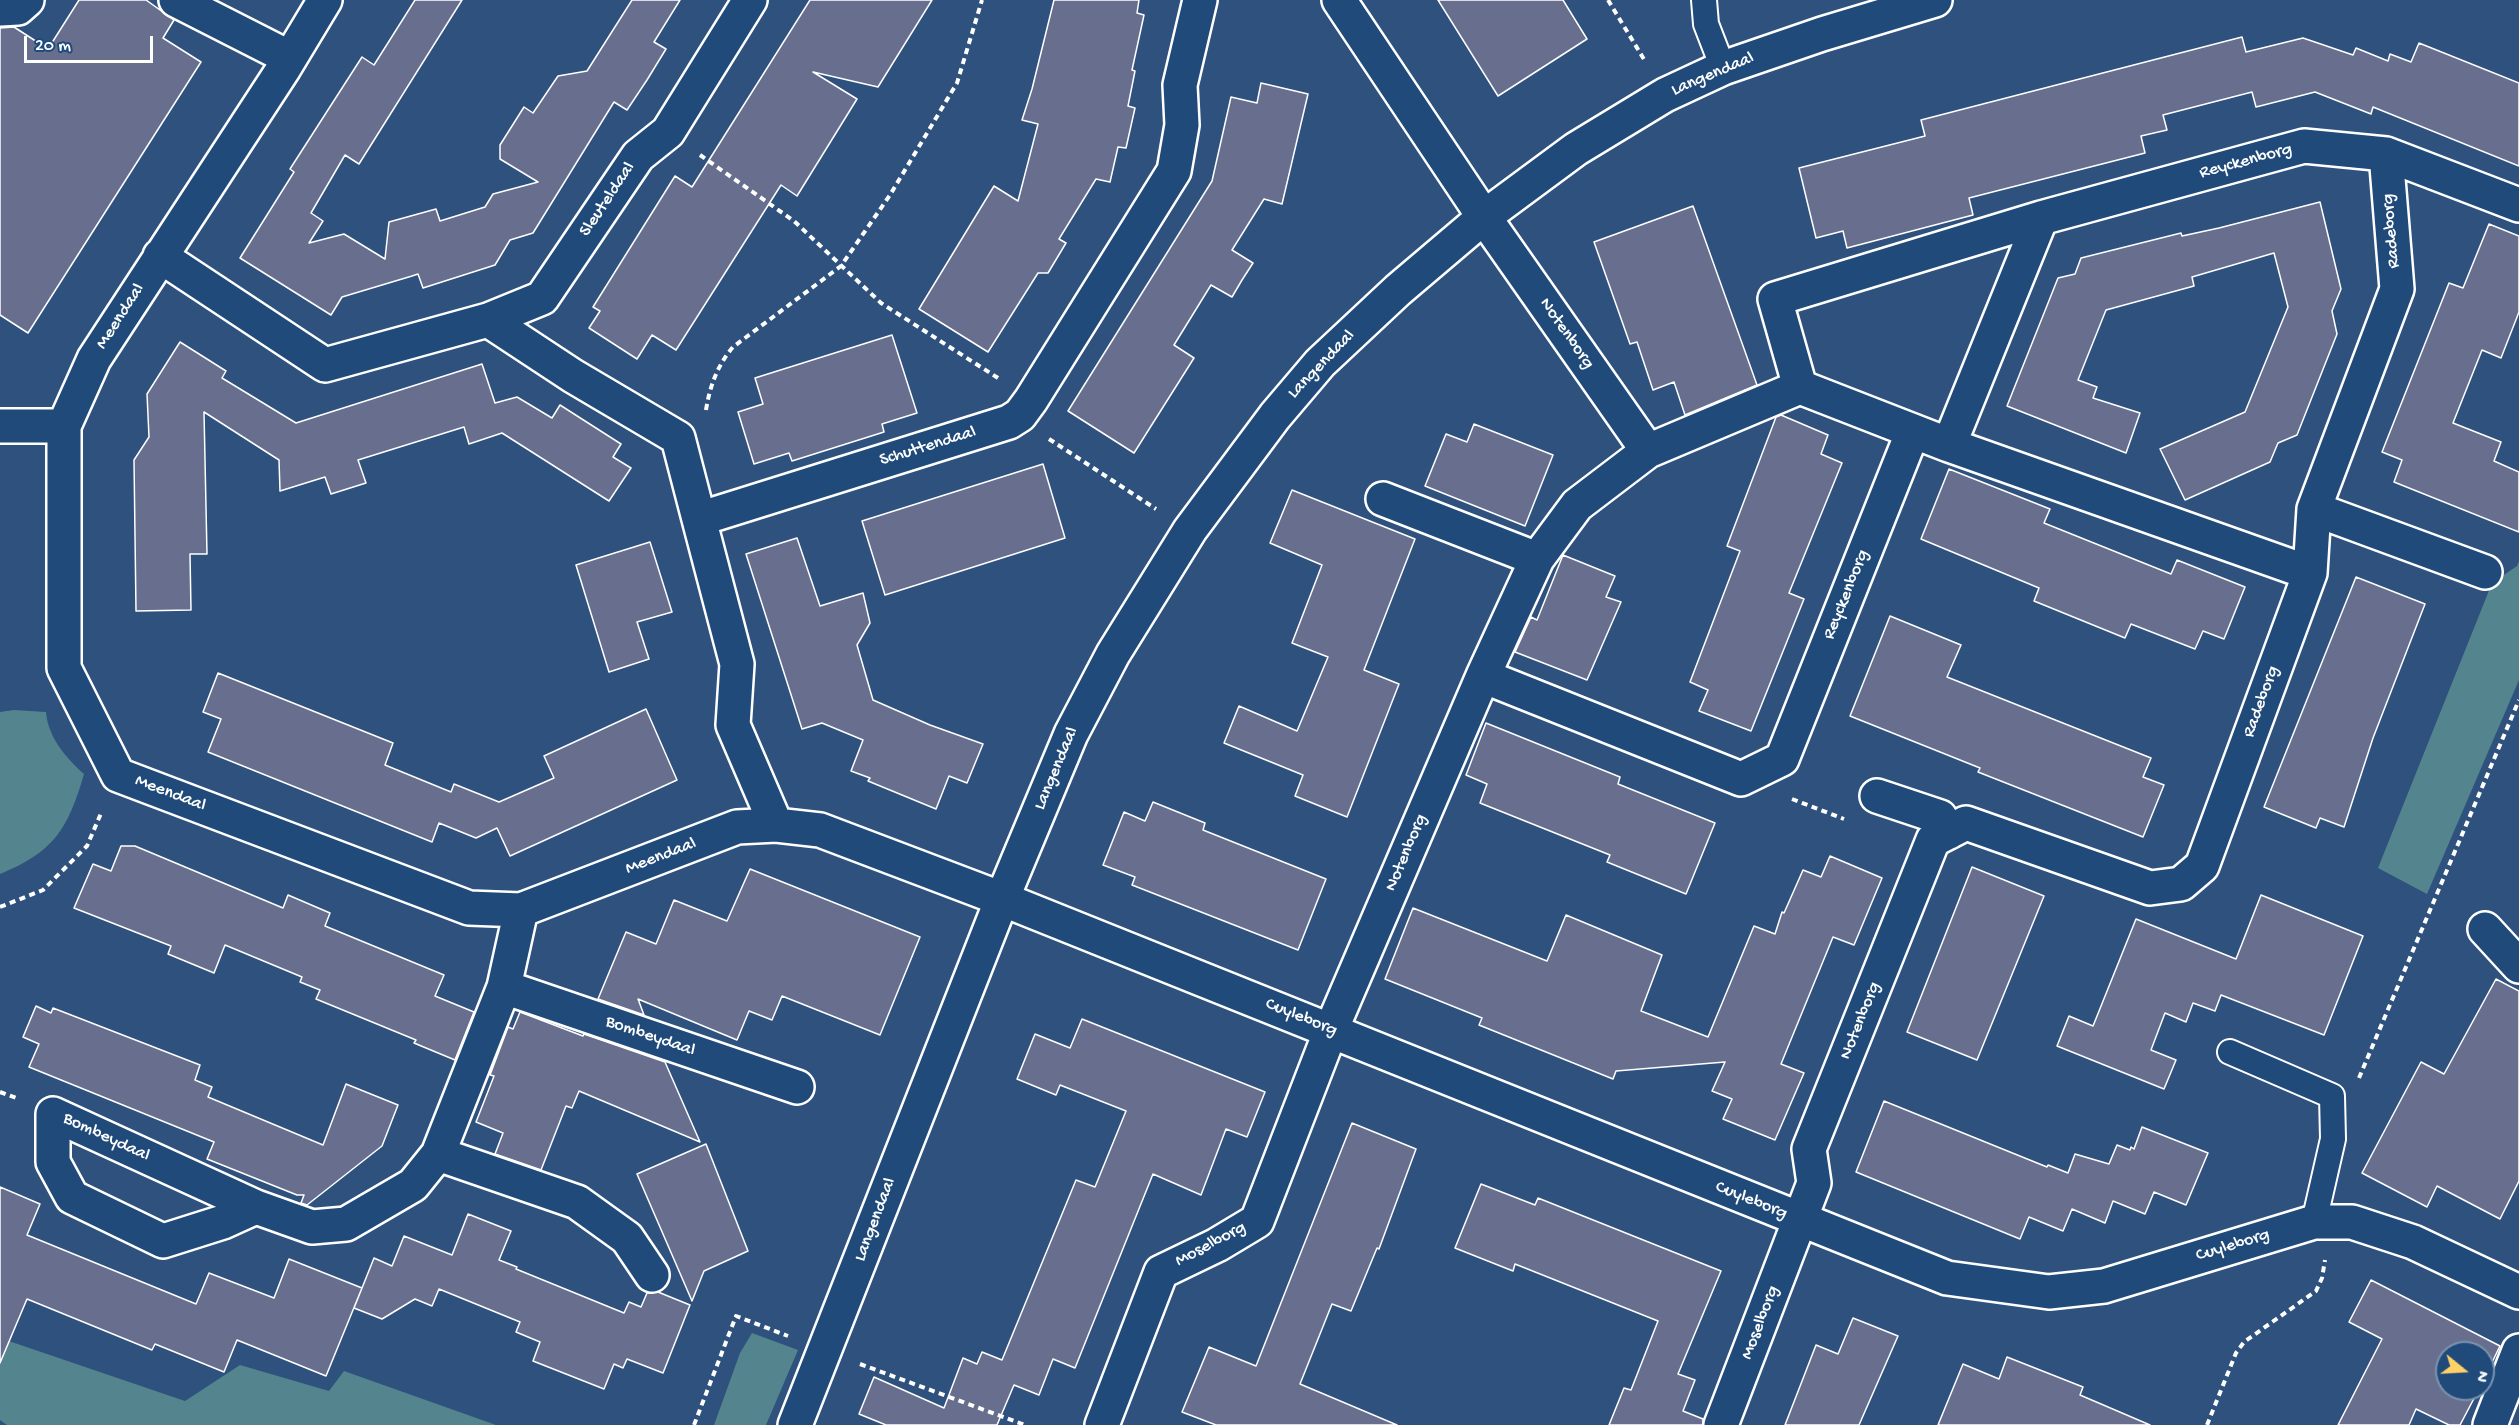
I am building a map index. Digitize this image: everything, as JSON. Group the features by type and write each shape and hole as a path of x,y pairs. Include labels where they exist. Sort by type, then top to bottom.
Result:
{"street":[{"path":"0,9 18,8 27,0"},
{"path":"176,0 290,58"},
{"name":"Meendaal","path":"325,0 290,58 94,359 64,426 64,668 118,775 468,908 521,910 737,827 776,825 820,830 1002,899"},
{"name":"Sleuteldaal","path":"160,256 325,365 488,320 542,298 638,156 668,132 750,0"},
{"path":"1026,408 1174,171 1182,125 1180,85 1200,0"},
{"path":"1339,0 1484,217"},
{"name":"Langendaal","path":"795,1425 1002,899 1071,734 1113,654 1190,530 1261,434 1320,363 1398,290 1484,217 1576,149 1665,95 1723,68 1921,1"},
{"name":"Reyckenborg","path":"1800,387 1775,299 2042,218 2304,146 2386,154 2519,205"},
{"name":"Radeborg","path":"1949,832 1966,823 2150,888 2181,884 2202,866 2310,573 2314,509 2397,290 2386,154"},
{"name":"Notenborg","path":"1484,217 1647,451"},
{"path":"1949,445 2042,218"},
{"path":"488,320 573,376 678,438 737,664 733,725 776,825"},
{"path":"1800,387 1949,445 2310,573"},
{"name":"Notenborg","path":"1331,1030 1537,559 1577,505 1647,451 1800,387"},
{"name":"Schuttendaal","path":"699,519 1009,422 1026,408"},
{"path":"0,426 64,426"},
{"name":"Reyckenborg","path":"1741,779 1782,759 1912,431"},
{"path":"1383,499 1537,559"},
{"path":"2314,509 2485,572"},
{"path":"1484,676 1741,779"},
{"path":"1877,796 1940,817 1949,832"},
{"name":"Notenborg","path":"1801,1221 1814,1183 1809,1149 1933,840 1949,832"},
{"name":"Cuyleborg","path":"1002,899 1947,1278 2049,1292 2104,1286 2314,1221 2352,1222 2413,1242 2519,1292"},
{"name":"Bombeydaal","path":"256,1208 223,1222 163,1241 72,1197 53,1162 53,1114 256,1208 312,1227 346,1224 413,1185 438,1154 504,987 521,910"},
{"path":"2485,929 2519,966"},
{"name":"Bombeydaal","path":"504,987 797,1087"},
{"name":"Moselborg","path":"1102,1425 1161,1272 1217,1245 1257,1221 1331,1030"},
{"path":"438,1154 577,1203 627,1238 652,1275"},
{"name":"Moselborg","path":"1721,1425 1801,1221"},
{"path":"2490,1425 2519,1350"}],"lane":[{"path":"1704,0 1706,24 1723,68"},
{"path":"2230,1052 2332,1096 2333,1139 2314,1221"}],"path":[{"path":"686,463 704,430 712,382 722,361 733,347 841,266 890,195 957,83 982,0"},
{"path":"1608,0 1665,95"},
{"path":"668,132 794,221 881,303 1026,408 1033,428 1190,530"},
{"path":"2356,1084 2519,700"},
{"path":"0,907 43,890 87,846 118,775"},
{"path":"1741,779 1845,820 1877,796"},
{"path":"2207,1425 2236,1353 2244,1342 2316,1291 2322,1278 2325,1261 2314,1221"},
{"path":"694,1425 736,1316 1025,1425"}],"green space":[{"path":"2519,561 2519,680 2427,894 2378,868 2492,583 2517,566"},
{"path":"14,710 46,712 54,738 84,774 72,810 56,836 34,857 0,874 0,712"},
{"path":"752,1333 798,1350 766,1425 714,1425 740,1353"},
{"path":"0,1338 185,1401 240,1365 329,1391 344,1371 496,1425 7,1425 0,1420"}],"building":[{"path":"79,0 146,0 174,20 163,38 201,62 28,333 0,315 0,28 14,27 48,49"},
{"path":"415,0 462,0 359,164 345,155 311,213 323,221 309,243 344,234 385,259 389,222 436,209 440,221 485,207 493,194 538,182 500,159 500,145 524,107 533,113 558,76 587,71 632,0 680,0 654,42 666,49 647,80 627,110 614,102 533,233 510,240 495,265 423,288 418,274 342,297 331,315 240,258 294,172 290,169 362,57 374,65"},
{"path":"810,0 932,0 878,87 813,72 857,99 797,196 781,185 676,350 652,335 637,359 589,328 600,311 593,307 675,176 692,187"},
{"path":"1054,0 1139,0 1137,13 1144,15 1132,70 1135,71 1128,106 1135,108 1126,148 1118,147 1110,182 1096,179 1059,239 1066,243 1048,273 1038,273 988,352 919,309 994,186 1018,201 1038,124 1022,120"},
{"path":"1438,0 1563,0 1587,39 1498,96"},
{"path":"2242,37 2246,52 2303,38 2353,55 2356,48 2388,61 2390,54 2411,62 2419,43 2519,83 2519,166 2373,107 2371,114 2315,92 2256,107 2252,92 2163,115 2167,130 2141,136 2145,153 1969,198 1973,215 1847,248 1843,231 1816,238 1799,168 1925,136 1921,120"},
{"path":"1261,83 1308,94 1282,204 1264,199 1232,250 1253,263 1232,297 1211,285 1174,345 1194,358 1134,453 1068,411 1212,181 1231,97 1257,103"},
{"path":"2320,202 2341,289 2332,311 2337,334 2297,435 2278,443 2270,462 2185,500 2160,449 2245,412 2288,307 2274,253 2192,277 2194,286 2106,310 2078,380 2097,387 2093,398 2140,413 2126,453 2007,406 2058,278 2075,274 2081,258 2181,233 2182,236 2219,228"},
{"path":"1693,206 1757,385 1685,415 1674,382 1653,390 1637,342 1630,344 1594,242"},
{"path":"2489,224 2519,236 2519,312 2501,358 2482,350 2453,423 2501,442 2494,461 2519,472 2519,532 2394,482 2402,460 2382,452 2449,283 2463,288"},
{"path":"892,335 917,413 882,424 884,432 792,461 789,453 754,464 738,412 763,404 755,378"},
{"path":"180,342 226,371 222,378 296,423 482,364 495,403 517,397 552,418 560,405 621,444 613,457 631,468 609,501 502,433 469,444 464,427 358,460 366,483 331,494 325,477 280,491 279,460 204,412 207,554 190,554 191,610 136,611 134,460 149,437 147,394"},
{"path":"1781,415 1828,435 1821,454 1842,463 1789,593 1804,599 1751,731 1699,711 1708,690 1690,682 1740,551 1727,546 1776,417"},
{"path":"1474,424 1553,455 1525,526 1425,486 1446,434 1467,442"},
{"path":"1043,464 1065,538 885,595 862,521"},
{"path":"1949,469 2050,509 2044,523 2171,574 2177,560 2245,587 2224,639 2203,631 2195,649 2131,624 2125,638 2034,601 2039,588 1921,539"},
{"path":"1292,490 1415,539 1364,670 1399,684 1347,817 1295,796 1303,775 1224,743 1239,706 1297,731 1328,657 1292,643 1322,565 1270,543"},
{"path":"797,538 820,606 863,593 870,623 857,645 873,700 930,725 983,744 967,783 949,776 936,809 868,781 870,778 851,771 863,740 822,723 802,729 746,554"},
{"path":"650,542 672,612 637,622 649,659 609,672 576,565"},
{"path":"1563,555 1615,576 1606,597 1621,602 1587,680 1515,652 1531,617 1537,620"},
{"path":"2356,577 2425,604 2373,738 2344,827 2320,818 2316,828 2264,807"},
{"path":"1890,616 1961,645 1947,677 2151,758 2143,777 2164,785 2143,837 1978,772 1980,768 1850,716"},
{"path":"218,673 393,743 385,765 451,792 454,784 499,802 554,778 544,756 646,709 677,780 510,856 497,828 476,838 439,823 432,842 208,752 221,719 203,712"},
{"path":"1486,723 1620,777 1618,784 1715,823 1686,894 1607,862 1610,855 1480,803 1487,784 1466,775"},
{"path":"1153,802 1205,823 1203,830 1326,879 1298,950 1132,885 1135,877 1103,865 1124,812 1145,821"},
{"path":"121,846 135,846 283,908 288,895 330,913 325,926 444,975 435,996 474,1012 455,1060 414,1043 416,1040 316,999 320,990 300,982 302,977 225,945 214,973 168,954 171,946 74,908 93,864 111,871"},
{"path":"1830,856 1882,878 1854,945 1833,937 1781,1064 1804,1073 1775,1140 1723,1119 1732,1099 1712,1091 1725,1062 1616,1071 1613,1079 1479,1025 1482,1018 1385,979 1413,908 1547,961 1566,915 1662,955 1641,1011 1708,1037 1754,926 1775,934 1782,912 1784,913 1803,870 1821,877"},
{"path":"1972,867 2044,896 1977,1060 1907,1032"},
{"path":"750,869 920,937 880,1035 782,996 772,1020 749,1011 737,1040 638,999 644,1015 598,999 626,932 656,944 674,900 727,921"},
{"path":"2261,895 2363,936 2324,1035 2221,995 2215,1011 2193,1003 2186,1022 2165,1013 2151,1050 2176,1060 2164,1089 2057,1046 2069,1016 2093,1026 2136,919 2236,959"},
{"path":"2496,979 2519,991 2519,1181 2500,1219 2437,1186 2427,1207 2362,1173 2421,1062 2444,1074"},
{"path":"36,1006 51,1013 53,1008 200,1065 195,1080 212,1087 208,1097 323,1145 346,1084 398,1105 382,1146 307,1205 301,1203 304,1195 297,1195 207,1159 214,1142 29,1067 39,1044 23,1037"},
{"path":"520,1012 583,1036 584,1034 665,1062 700,1142 579,1091 572,1108 566,1106 541,1170 495,1154 503,1133 476,1122 494,1076 490,1075 508,1027 513,1029"},
{"path":"1082,1019 1265,1092 1247,1137 1226,1129 1201,1195 1153,1174 1075,1368 1053,1359 1039,1395 1014,1385 997,1425 886,1425 859,1414 874,1377 944,1408 963,1358 977,1364 982,1352 1002,1360 1076,1180 1095,1187 1126,1111 1060,1085 1056,1095 1017,1079 1035,1034 1070,1048"},
{"path":"1884,1101 2047,1167 2048,1165 2068,1173 2075,1154 2109,1164 2117,1145 2130,1150 2131,1147 2134,1149 2142,1127 2208,1153 2186,1205 2154,1192 2145,1214 2113,1201 2105,1223 2072,1209 2063,1231 2029,1217 2020,1239 1856,1172"},
{"path":"1352,1123 1416,1149 1379,1249 1377,1248 1351,1311 1332,1304 1300,1384 1397,1425 1216,1425 1182,1412 1209,1347 1256,1366"},
{"path":"706,1144 748,1251 704,1271 692,1301 637,1174"},
{"path":"1481,1184 1535,1205 1538,1198 1721,1271 1678,1374 1695,1380 1683,1411 1703,1419 1703,1425 1609,1425 1624,1388 1631,1390 1658,1321 1515,1264 1513,1271 1455,1248"},
{"path":"0,1187 40,1204 27,1235 196,1304 209,1273 274,1298 289,1259 362,1288 326,1376 237,1340 224,1372 155,1344 152,1350 27,1299 0,1363"},
{"path":"468,1214 511,1231 499,1260 517,1267 516,1269 624,1313 629,1302 641,1307 647,1293 658,1292 690,1305 663,1373 627,1359 623,1368 614,1364 604,1389 533,1361 540,1342 516,1332 520,1322 439,1289 432,1306 415,1299 382,1319 354,1308 374,1258 392,1266 404,1236 452,1255"},
{"path":"2371,1280 2490,1341 2435,1341 2435,1401 2473,1401 2460,1425 2449,1425 2416,1409 2409,1425 2338,1425 2382,1339 2349,1322"},
{"path":"1853,1318 1898,1336 1859,1425 1785,1425 1816,1345 1838,1354"},
{"path":"2495,1343 2500,1346 2495,1356"},
{"path":"2007,1357 2083,1387 2080,1395 2150,1425 1938,1425 1963,1364 1999,1379"}]}
